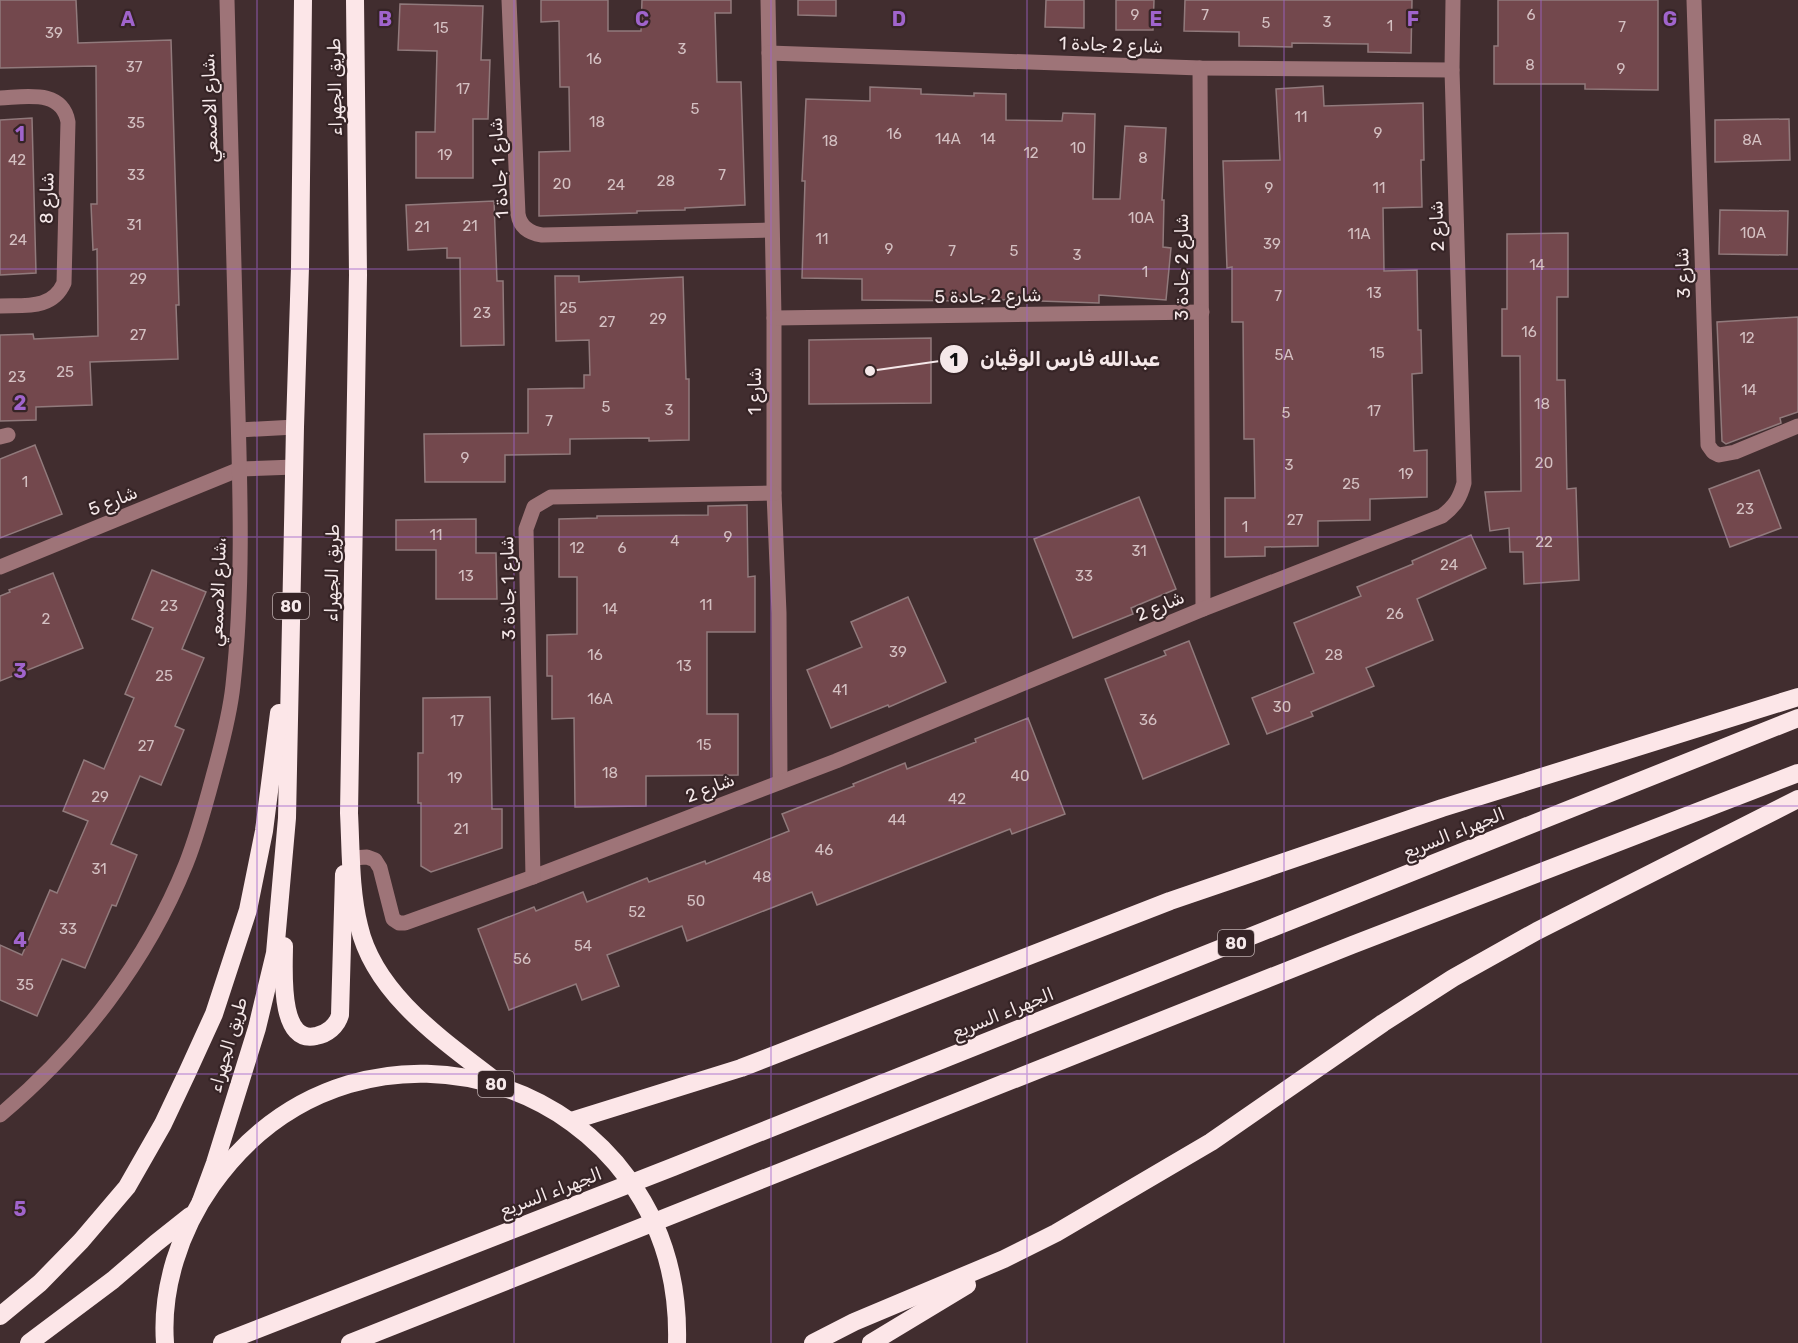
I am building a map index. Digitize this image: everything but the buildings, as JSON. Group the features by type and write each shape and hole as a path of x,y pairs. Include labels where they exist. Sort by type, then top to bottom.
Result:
{"highway":[{"name":"طريق الجهراء","path":"197,1207 215,1163 257,1028 275,953 287,818 300,267 303,0"},
{"name":"طريق الجهراء","path":"355,0 358,275 349,813 359,927 370,954 390,989 414,1016 502,1086"},
{"path":"0,1316 40,1283 81,1241 127,1187 163,1124 214,1014 248,910 264,831 290,625"},
{"path":"571,1121 741,1068 1182,897 1442,808 1798,697"},
{"name":"الجهراء السريع","path":"222,1343 673,1167 1798,718"},
{"name":"80","path":"350,1343 1352,945 1798,773"},
{"path":"813,1343 854,1322 1004,1260 1056,1233 1211,1142 1383,1023 1453,978 1537,931 1798,799"},
{"path":"287,818 284,968 287,1013 292,1028 312,1037 330,1030 340,1015 342,900 349,813"},
{"name":"80","path":"165,1343 166,1303 173,1268 184,1233 197,1207 226,1165 258,1133 294,1108 334,1089 377,1078 421,1073 465,1077 502,1086 538,1101 571,1121 606,1150 634,1186 656,1225 671,1268 678,1313 677,1343"},
{"path":"29,1343 113,1280 197,1207"},
{"path":"871,1343 1004,1260"}],"street":[{"name":"شارع الاصمعي،","path":"0,1115 32,1088 85,1030 129,972 160,921 186,864 207,802 233,689 239,622 240,469 227,0"},
{"name":"شارع 1 جادة 1","path":"509,0 518,214 525,229 542,234 771,230"},
{"name":"شارع 1","path":"768,0 774,318 774,493 780,613 780,782"},
{"name":"شارع 2","path":"352,858 375,860 380,868 393,918 399,923 405,923 533,877 847,756 1203,609 1442,516 1457,502 1464,483 1452,70 1453,0"},
{"name":"شارع 3","path":"1694,0 1708,445 1713,452 1719,455 1735,452 1798,426"},
{"name":"شارع 2 جادة 1","path":"769,53 1200,68 1452,70"},
{"name":"شارع 2 جادة 3","path":"1200,68 1203,609"},
{"name":"شارع 8","path":"0,98 46,97 58,103 67,115 68,122 64,283 56,297 43,304 0,306"},
{"name":"شارع 2 جادة 5","path":"774,318 1202,312"},
{"path":"239,430 295,426"},
{"path":"240,469 295,467"},
{"name":"شارع 5","path":"0,567 240,469"},
{"name":"شارع 1 جادة 3","path":"533,877 526,529 534,507 551,497 774,493"}],"place":[{"name":"عبدالله فارس الوقيان","path":"870,371"}]}
